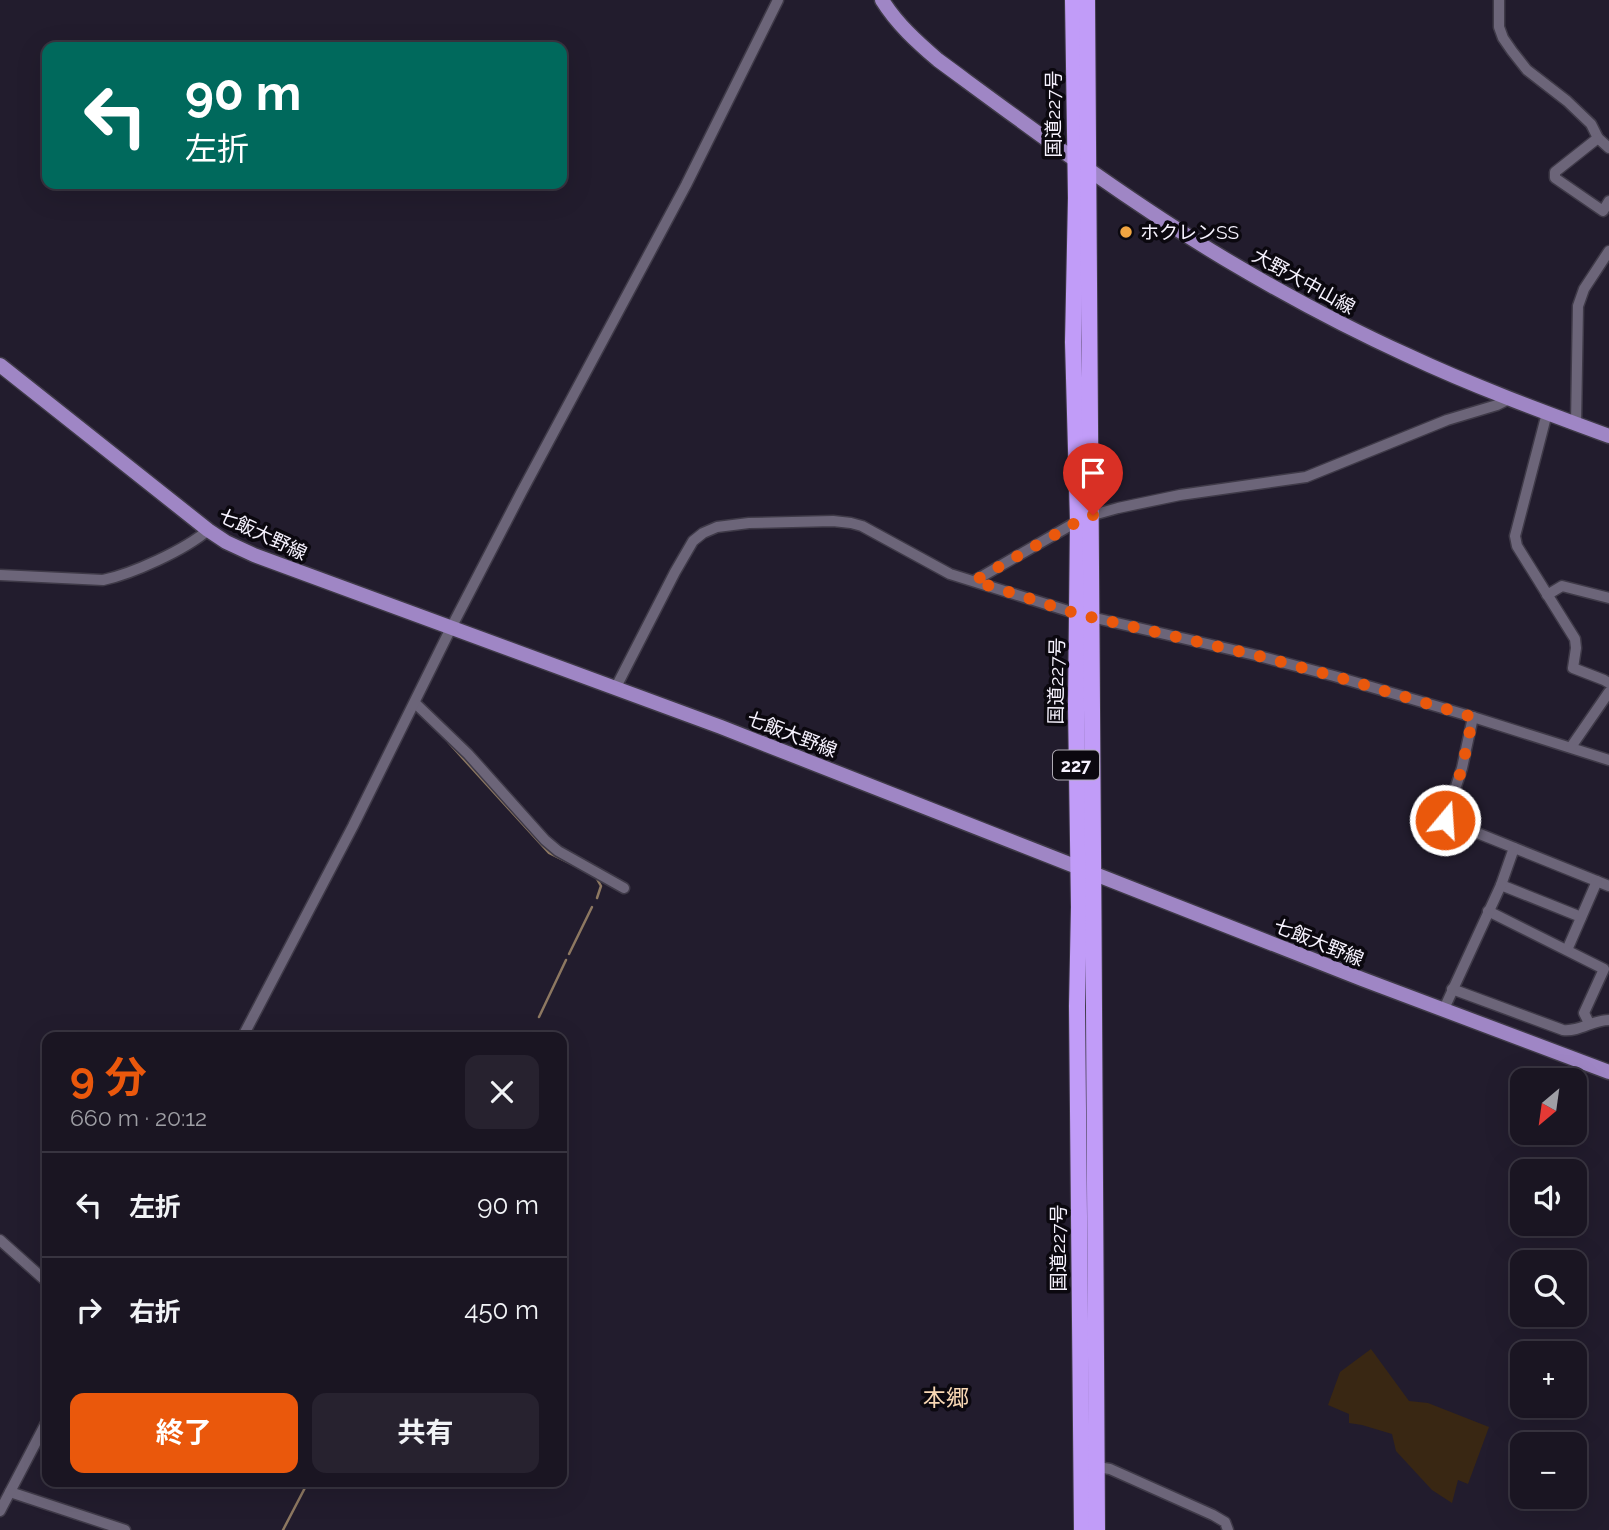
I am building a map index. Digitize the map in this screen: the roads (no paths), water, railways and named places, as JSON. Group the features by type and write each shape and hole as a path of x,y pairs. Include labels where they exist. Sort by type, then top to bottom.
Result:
{"highway":[{"name":"国道227号","path":"1073,0 1076,198 1073,342 1085,518"},
{"name":"国道227号","path":"1087,0 1085,615 1076,730 1085,870 1097,1530"},
{"name":"国道227号","path":"1082,1530 1077,1006 1079,907 1085,870"}],"main road":[{"name":"大野大中山線","path":"882,0 901,26 938,60 1088,170 1225,259 1308,306 1410,356 1609,436"},
{"name":"七飯大野線","path":"0,365 208,530 254,555 746,737 1443,1010 1609,1072"}],"street":[{"path":"245,1032 451,628 686,185 778,0"},
{"path":"1499,0 1499,27 1512,51 1527,70 1567,101 1606,143 1555,172 1555,178 1603,211 1609,201"},
{"path":"1576,424 1578,306 1584,289 1609,251"},
{"path":"974,581 1085,518 1180,495 1306,477 1447,420 1511,398"},
{"path":"1547,413 1515,536 1517,546 1575,639 1573,668 1609,683"},
{"path":"615,689 675,572 693,541 703,533 717,527 749,523 832,521 862,526 950,574 1085,615 1307,669 1609,760"},
{"path":"0,575 103,580 117,577 195,541 208,530"},
{"path":"1548,595 1562,586 1609,598"},
{"path":"1570,747 1609,692"},
{"path":"415,703 468,754 545,840 558,851 624,888"},
{"path":"1473,717 1462,768 1445,820 1609,886"},
{"path":"1443,1010 1501,885 1514,848"},
{"path":"1567,950 1597,881"},
{"path":"1501,885 1581,917"},
{"path":"1488,911 1604,969 1584,1013 1590,1023"},
{"path":"1452,989 1563,1030 1581,1029 1590,1023 1609,1020"},
{"path":"0,1240 42,1278"},
{"path":"1,1506 42,1431"},
{"path":"1081,1454 1097,1467 1110,1469 1213,1515 1224,1522 1228,1530"},
{"path":"10,1492 125,1530"}],"waterway":[{"path":"449,743 549,853 573,865"},
{"path":"597,879 601,886 597,898"},
{"path":"569,954 592,907"},
{"path":"539,1017 566,960"},
{"path":"283,1530 305,1487"}],"place":[{"name":"ホクレンSS","path":"1126,232"}],"district":[{"name":"本郷","path":"946,1397"}]}
